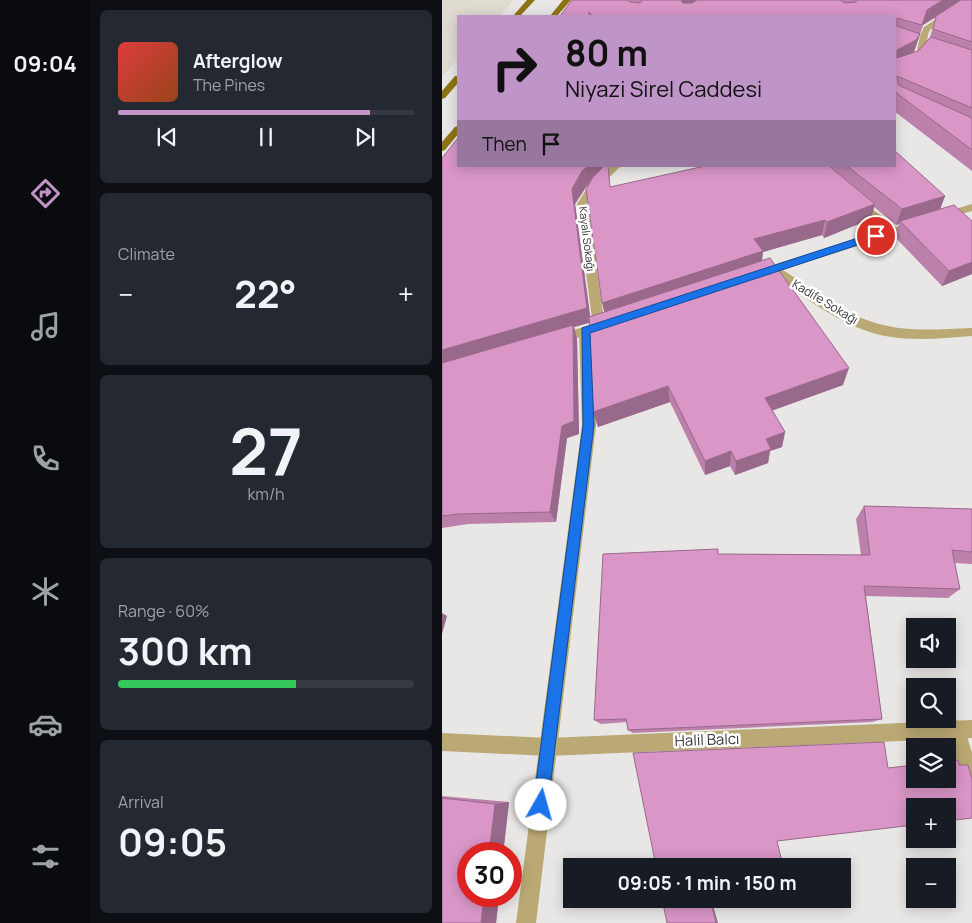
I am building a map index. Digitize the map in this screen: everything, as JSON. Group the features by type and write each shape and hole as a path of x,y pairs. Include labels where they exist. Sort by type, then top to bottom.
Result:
{"main road":[{"path":"517,15 531,0"},
{"path":"554,15 567,0"},
{"path":"442,96 457,79"},
{"path":"442,148 457,130"}],"street":[{"path":"896,69 915,59 920,54 922,38 927,28 970,0"},
{"path":"913,44 931,51"},
{"name":"Kayalı Sokağı","path":"526,923 589,425 592,328 582,204 590,190 615,167"},
{"path":"851,195 893,230"},
{"path":"753,275 893,230 972,208"},
{"name":"Kadife Sokağı","path":"771,269 847,318 867,326 889,332 914,334 972,332"},
{"path":"548,341 617,320"},
{"path":"964,729 972,794"},
{"name":"Halil Balcı","path":"442,742 548,747 964,729"}],"shaded area":[{"path":"442,0 514,0 500,15 457,15 457,60 442,77"}],"building":[{"path":"572,0 628,0 640,3 641,0 682,0 683,3 692,3 697,0 840,0 845,3 856,2 856,0 943,0 927,10 922,25 897,18 897,26 920,34 916,40 897,50 897,58 918,51 931,37 972,50 972,108 897,76 898,85 972,118 972,150 896,93 896,15 591,15 589,12 589,15 561,15"},
{"path":"961,0 972,0 972,42 933,29 936,16"},
{"path":"457,139 457,167 587,167 582,171 572,189 587,308 442,350 442,158"},
{"path":"896,152 945,196 902,209 848,167 896,167"},
{"path":"603,167 608,167 610,187 700,167 830,167 875,204 827,222 825,220 754,239 763,251 602,303 586,189 593,177"},
{"path":"954,205 972,221 972,262 949,271 900,221"},
{"path":"770,258 849,368 765,398 785,432 766,439 771,449 736,461 731,451 705,461 668,386 593,412 589,317"},
{"path":"573,325 574,421 562,426 550,512 442,516 442,363"},
{"path":"864,506 972,509 972,552 952,550 960,589 864,586 882,719 628,730 626,719 594,720 603,554 718,549 718,554 870,555"},
{"path":"884,742 888,768 906,766 906,788 956,788 956,760 958,760 959,765 968,765 972,779 972,818 956,820 956,798 906,798 906,826 777,841 781,858 654,858 633,753"},
{"path":"442,798 495,804 490,842 457,842 457,907 483,907 481,923 442,923"},
{"path":"664,908 712,908 716,923 667,923"}],"route":[{"path":"541,805 589,425 585,331 876,236"}]}
